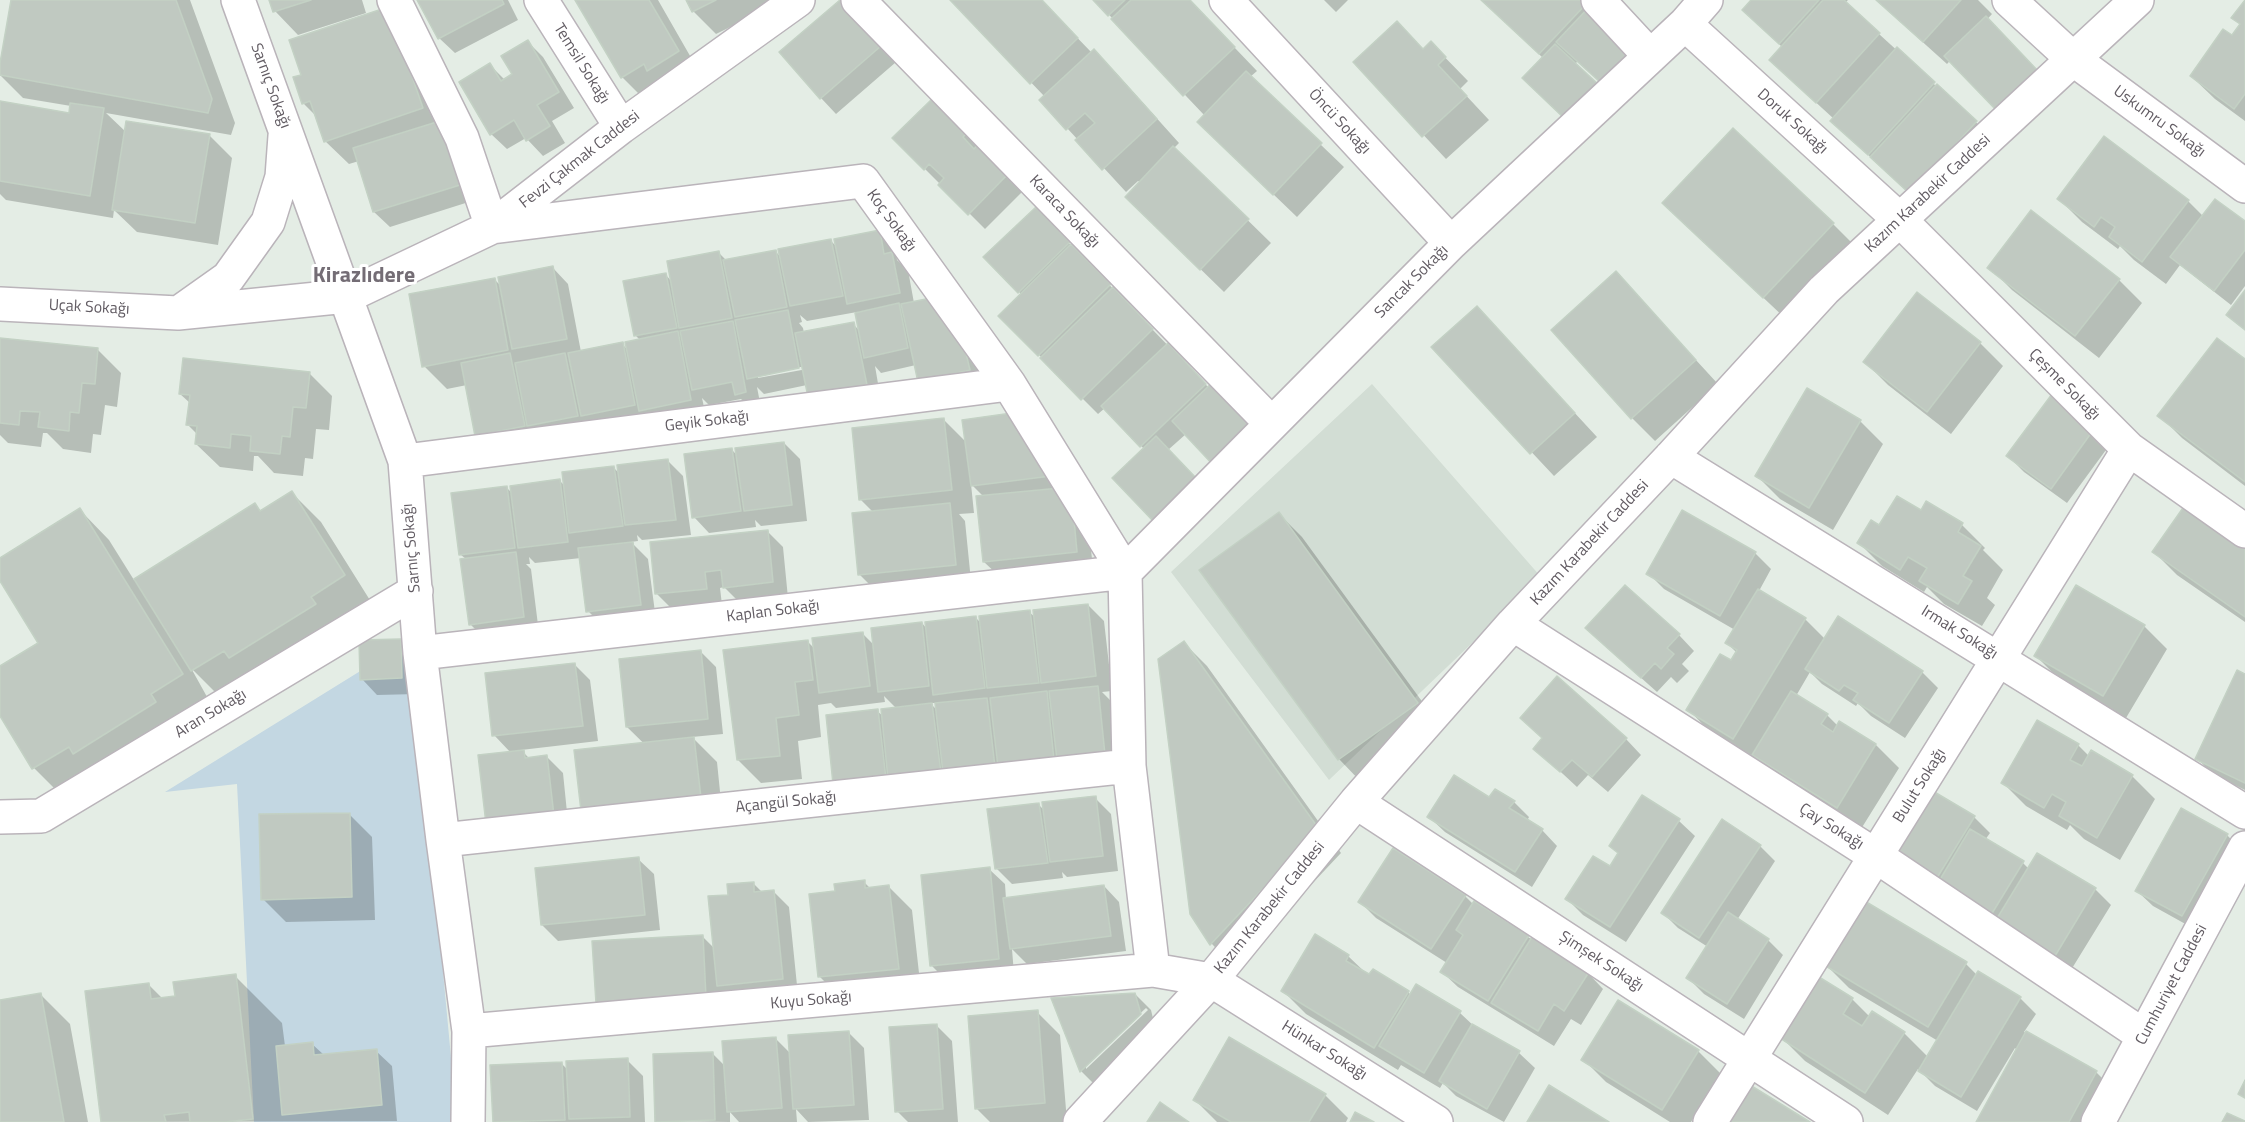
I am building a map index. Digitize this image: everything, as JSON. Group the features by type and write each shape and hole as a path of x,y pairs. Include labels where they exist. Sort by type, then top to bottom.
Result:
{"street":[{"name":"Sarnıç Sokağı","path":"238,0 405,461 420,653 470,1031 468,1122"},
{"path":"394,0 462,138 492,227"},
{"name":"Temsil Sokağı","path":"541,0 621,127"},
{"name":"Karaca Sokağı","path":"858,0 1271,423"},
{"name":"Öncü Sokağı","path":"1226,0 1451,243"},
{"path":"1598,0 1650,56"},
{"name":"Sancak Sokağı","path":"1125,572 1451,243 1684,24 1706,0"},
{"name":"Uskumru Sokağı","path":"2008,0 2073,59 2245,186"},
{"name":"Kazım Karabekir Caddesi","path":"1080,1122 1211,980 1356,802 1513,624 1671,457 1824,290 2137,0"},
{"name":"Fevzi Çakmak Caddesi","path":"347,296 492,227 782,5"},
{"name":"Doruk Sokağı","path":"1684,24 1900,220"},
{"path":"178,313 228,278 268,222 282,177 285,127"},
{"name":"Koç Sokağı","path":"492,227 863,181 1009,384 1125,572"},
{"name":"Çeşme Sokağı","path":"1900,220 2129,449 2245,531"},
{"name":"Uçak Sokağı","path":"0,304 178,313 347,296"},
{"name":"Geyik Sokağı","path":"405,461 1009,384"},
{"name":"Bulut Sokağı","path":"1710,1122 1751,1060 2129,449"},
{"name":"Irmak Sokağı","path":"1671,457 2000,658 2245,812"},
{"path":"1125,572 1129,766 1154,970"},
{"name":"Kaplan Sokağı","path":"420,653 1125,572"},
{"name":"Aran Sokağı","path":"0,817 41,816 416,591"},
{"name":"Çay Sokağı","path":"1513,624 1876,856 2144,1036"},
{"name":"Açangül Sokağı","path":"443,840 1129,766"},
{"name":"Şimşek Sokağı","path":"1356,802 1846,1122"},
{"name":"Cumhuriyet Caddesi","path":"2098,1122 2245,848"},
{"name":"Kuyu Sokağı","path":"470,1031 1154,970 1211,980"},
{"name":"Hünkar Sokağı","path":"1211,980 1437,1122"}],"shaded area":[{"path":"1372,384 1541,577 1329,780 1171,572"},
{"path":"412,639 457,1122 254,1122 237,784 165,792"}],"building":[{"path":"11,0 176,0 212,99 208,113 0,75"},
{"path":"269,0 311,0 273,12"},
{"path":"417,0 502,0 504,4 438,39"},
{"path":"575,0 649,0 679,51 647,71 644,64 621,78"},
{"path":"686,0 716,0 692,12"},
{"path":"840,0 855,0 889,39 820,99 779,52"},
{"path":"950,0 1042,0 1078,38 1030,84"},
{"path":"1093,0 1125,0 1108,16"},
{"path":"1131,0 1190,0 1235,47 1183,96 1111,19"},
{"path":"1481,0 1586,0 1588,2 1539,54"},
{"path":"1751,0 1819,0 1779,44 1742,10"},
{"path":"1823,0 1844,0 1880,33 1816,103 1769,60"},
{"path":"1876,0 1961,0 1923,42"},
{"path":"2245,0 2245,94 2234,109 2190,76 2223,29 2232,35 2240,24 2231,18"},
{"path":"1591,5 1636,46 1601,83 1556,42"},
{"path":"388,7 423,108 324,142 310,101 302,104 293,77 301,75 289,40"},
{"path":"1986,16 2039,72 1998,112 1944,56"},
{"path":"1397,21 1423,49 1431,41 1446,57 1438,65 1467,96 1422,137 1353,62"},
{"path":"528,40 559,92 537,105 550,126 526,141 514,120 490,135 459,82 490,63 501,81 512,74 501,56"},
{"path":"1555,44 1599,85 1566,120 1522,78"},
{"path":"1897,47 1935,82 1868,155 1830,121"},
{"path":"1094,49 1157,119 1102,170 1075,140 1095,123 1085,113 1066,130 1039,100"},
{"path":"1246,71 1322,143 1273,195 1197,122"},
{"path":"1937,84 1977,121 1910,194 1870,157"},
{"path":"933,98 968,132 963,137 974,149 979,143 1009,173 968,215 938,185 944,178 929,164 924,170 892,138"},
{"path":"0,101 69,113 70,103 104,108 90,196 0,181"},
{"path":"126,121 210,134 195,223 112,210"},
{"path":"440,121 460,185 373,212 353,148"},
{"path":"1733,128 1834,223 1763,298 1662,203"},
{"path":"2104,136 2189,200 2142,262 2109,237 2115,227 2101,217 2094,227 2057,199"},
{"path":"1173,146 1249,219 1200,270 1125,197"},
{"path":"2215,199 2245,221 2245,250 2214,291 2170,257"},
{"path":"1036,207 1070,242 1018,293 983,257"},
{"path":"2031,210 2120,279 2075,336 1987,268"},
{"path":"880,230 884,254 892,252 900,293 847,304 834,239"},
{"path":"831,239 843,296 790,306 778,249"},
{"path":"1071,244 1111,284 1038,356 998,316"},
{"path":"776,250 787,307 735,317 723,260"},
{"path":"719,251 732,318 679,328 667,261"},
{"path":"553,266 567,339 512,349 498,277"},
{"path":"1616,271 1696,360 1631,419 1551,330"},
{"path":"666,273 677,328 634,336 623,281"},
{"path":"495,278 508,350 422,367 409,294"},
{"path":"1113,287 1153,329 1081,400 1040,358"},
{"path":"2245,290 2245,330 2226,315"},
{"path":"1917,292 1981,342 1927,412 1863,362"},
{"path":"931,298 964,345 970,370 918,382 901,304"},
{"path":"899,303 908,348 864,358 855,313"},
{"path":"1477,306 1575,413 1530,454 1431,347"},
{"path":"788,310 799,368 747,379 735,320"},
{"path":"733,321 746,392 735,395 732,382 692,390 680,331"},
{"path":"854,322 867,385 808,397 795,333"},
{"path":"678,331 691,400 639,411 625,342"},
{"path":"0,338 98,348 95,384 82,383 79,413 70,412 69,431 38,427 40,412 20,411 19,425 0,423"},
{"path":"2217,338 2245,359 2245,482 2157,416"},
{"path":"623,342 635,405 581,416 568,353"},
{"path":"1168,343 1206,384 1140,447 1101,406"},
{"path":"510,353 525,426 475,436 461,363"},
{"path":"565,353 578,416 527,426 515,363"},
{"path":"183,358 310,372 306,408 293,407 290,437 282,436 280,454 250,451 251,436 231,434 230,448 195,444 197,426 186,425 190,395 179,394"},
{"path":"1216,379 1260,426 1216,468 1172,421"},
{"path":"1807,388 1861,420 1809,508 1755,476"},
{"path":"2055,390 2099,422 2051,489 2006,456"},
{"path":"1012,413 1051,476 971,486 962,420"},
{"path":"944,418 952,490 859,500 852,428"},
{"path":"1156,436 1198,480 1154,522 1112,478"},
{"path":"784,442 792,505 744,511 735,448"},
{"path":"732,448 741,511 692,518 684,454"},
{"path":"668,459 676,520 625,525 617,465"},
{"path":"614,466 623,526 569,533 562,472"},
{"path":"560,479 568,542 518,548 510,486"},
{"path":"507,486 515,548 459,555 451,493"},
{"path":"1071,487 1077,552 983,562 976,496"},
{"path":"292,491 345,575 311,597 316,604 229,658 224,651 191,671 134,579 255,503 260,511"},
{"path":"1897,496 1921,510 1926,501 1963,523 1958,532 1981,546 1963,576 1972,581 1958,604 1919,581 1927,568 1908,557 1900,570 1857,543 1871,520 1879,525"},
{"path":"950,503 956,565 858,575 852,513"},
{"path":"2185,505 2245,547 2245,617 2152,552"},
{"path":"80,508 183,674 151,694 156,702 73,754 69,747 32,769 0,716 0,666 38,643 0,581 0,558"},
{"path":"1682,510 1756,552 1720,616 1646,574"},
{"path":"1279,512 1418,703 1338,760 1199,570"},
{"path":"768,530 773,582 723,588 721,570 705,572 707,589 655,594 650,542"},
{"path":"633,542 641,605 586,612 578,548"},
{"path":"516,552 524,617 469,625 460,559"},
{"path":"1625,585 1680,634 1667,648 1674,654 1661,669 1655,663 1641,678 1585,628"},
{"path":"2076,585 2145,625 2103,696 2034,656"},
{"path":"1758,589 1806,618 1733,739 1686,710 1720,654 1731,660 1737,650 1725,643"},
{"path":"1088,604 1096,676 1041,683 1033,610"},
{"path":"1030,610 1039,683 987,688 979,616"},
{"path":"976,616 985,688 933,695 925,622"},
{"path":"1838,616 1923,671 1889,723 1853,700 1858,693 1844,685 1839,691 1805,669"},
{"path":"922,622 929,686 878,692 871,628"},
{"path":"863,632 870,686 819,693 812,638"},
{"path":"401,639 402,678 360,680 359,640"},
{"path":"808,640 813,680 795,682 799,715 776,718 780,756 737,760 723,650"},
{"path":"1184,641 1319,829 1210,945 1190,914 1158,659"},
{"path":"701,650 708,719 626,727 619,659"},
{"path":"575,663 583,726 492,736 485,673"},
{"path":"2237,670 2245,674 2245,783 2195,759"},
{"path":"1557,676 1627,738 1592,777 1572,760 1560,772 1533,749 1542,738 1520,718"},
{"path":"1098,686 1105,755 1057,760 1049,691"},
{"path":"1047,691 1054,760 998,767 990,698"},
{"path":"1791,691 1828,714 1821,724 1833,732 1839,721 1876,744 1837,808 1752,755"},
{"path":"987,698 995,767 943,773 935,703"},
{"path":"932,703 941,773 888,779 881,709"},
{"path":"878,709 886,779 833,784 826,715"},
{"path":"2037,720 2079,744 2070,760 2082,766 2091,750 2133,775 2097,838 2059,816 2066,802 2052,794 2044,808 2001,783"},
{"path":"694,737 701,798 581,811 574,750"},
{"path":"524,750 525,758 547,755 554,816 486,824 478,755"},
{"path":"1454,775 1489,797 1495,789 1515,801 1509,808 1543,829 1515,872 1427,817"},
{"path":"1926,787 1975,816 1935,881 1887,851"},
{"path":"1642,795 1680,819 1610,927 1565,899 1593,856 1610,866 1618,853 1609,846"},
{"path":"1096,796 1103,856 1050,862 1042,802"},
{"path":"1039,803 1048,863 995,869 987,809"},
{"path":"2181,808 2228,834 2182,916 2135,891"},
{"path":"350,813 352,897 261,900 259,814"},
{"path":"1722,819 1761,845 1699,938 1661,913"},
{"path":"1970,829 2024,861 1991,915 1938,883"},
{"path":"1393,848 1466,895 1431,949 1358,902"},
{"path":"2037,853 2096,888 2055,956 1996,920"},
{"path":"639,857 645,915 541,925 535,868"},
{"path":"990,867 999,959 930,966 921,875"},
{"path":"865,880 865,888 889,885 899,969 818,977 809,894 835,891 834,884"},
{"path":"754,882 754,892 774,890 783,979 717,986 708,896 728,895 727,884"},
{"path":"1104,885 1111,936 1010,949 1003,898"},
{"path":"1863,900 1967,962 1928,1027 1824,965"},
{"path":"1474,901 1529,935 1488,1001 1440,972 1463,935 1456,930"},
{"path":"1728,912 1769,939 1727,1004 1686,978"},
{"path":"1315,934 1349,955 1346,961 1369,974 1373,969 1409,991 1374,1048 1281,991"},
{"path":"703,935 706,998 596,1003 592,941"},
{"path":"1532,937 1589,972 1564,1011 1554,1004 1538,1031 1491,1003"},
{"path":"1978,971 2021,997 1961,1097 1918,1071"},
{"path":"236,974 253,1119 190,1122 189,1112 164,1115 166,1122 101,1122 85,991 149,983 151,999 175,996 173,982"},
{"path":"1819,977 1853,998 1843,1014 1862,1026 1872,1011 1905,1032 1865,1093 1780,1038"},
{"path":"1416,984 1461,1011 1424,1073 1379,1046"},
{"path":"41,993 64,1122 0,1122 0,1000"},
{"path":"1135,993 1141,1014 1080,1072 1051,998"},
{"path":"1618,1000 1699,1050 1662,1110 1581,1060"},
{"path":"1038,1010 1045,1103 975,1109 968,1016"},
{"path":"937,1024 943,1109 895,1112 889,1027"},
{"path":"1472,1024 1520,1051 1487,1109 1439,1081"},
{"path":"849,1031 854,1105 793,1109 788,1035"},
{"path":"2026,1031 2097,1071 2069,1122 1976,1122"},
{"path":"776,1037 782,1108 727,1112 722,1041"},
{"path":"1229,1037 1326,1094 1309,1122 1231,1122 1193,1100"},
{"path":"313,1042 314,1055 377,1049 382,1105 282,1115 276,1046"},
{"path":"713,1052 715,1120 655,1122 653,1054"},
{"path":"628,1058 630,1117 569,1119 566,1061"},
{"path":"562,1062 565,1120 493,1122 490,1065"},
{"path":"2245,1080 2245,1098 2238,1094"},
{"path":"1549,1085 1609,1122 1527,1122"},
{"path":"1750,1085 1810,1122 1727,1122"},
{"path":"1160,1102 1189,1122 1147,1122"},
{"path":"1355,1112 1374,1122 1350,1122"},
{"path":"2227,1113 2245,1121 2245,1122 2222,1122"}],"district":[{"name":"Kirazlıdere","path":"364,277"}]}
